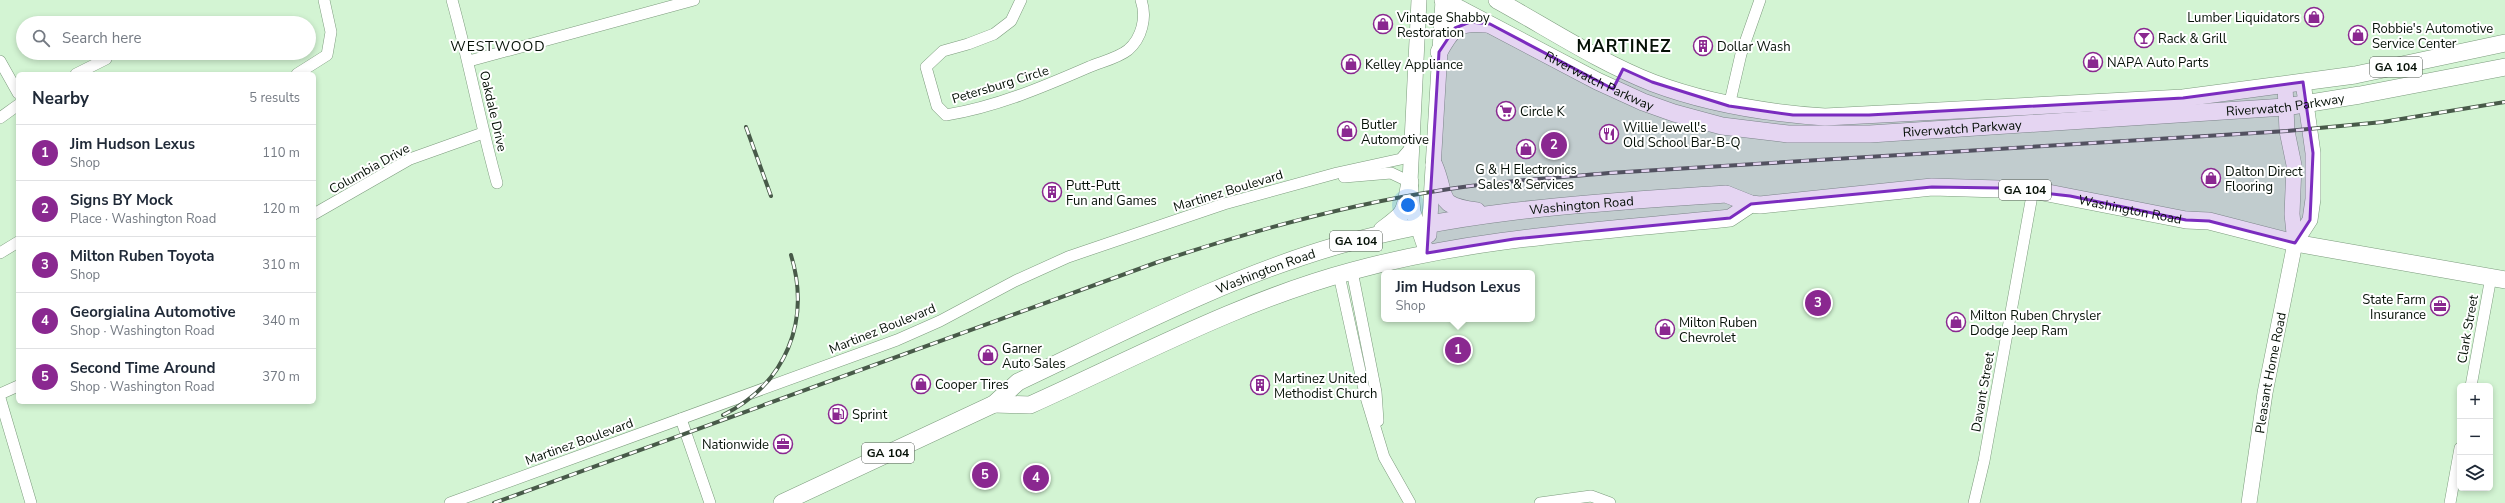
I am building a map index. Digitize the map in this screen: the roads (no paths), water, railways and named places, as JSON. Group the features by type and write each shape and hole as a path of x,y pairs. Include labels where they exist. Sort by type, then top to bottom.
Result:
{"main road":[{"path":"1419,0 1410,182 1413,212 1424,225 1427,254"},
{"name":"Riverwatch Parkway","path":"1424,225 1434,165 1443,0 1613,89 1674,113 1722,126 1755,131 1822,136 2285,107 2505,67"},
{"name":"Riverwatch Parkway","path":"1497,0 1623,69 1652,82 1729,106 1793,115 1869,115 2182,98 2355,75 2505,43"},
{"path":"1439,52 1449,34 1462,24 1470,22 1490,24"},
{"path":"1613,89 1623,69"},
{"name":"Pleasant Home Road","path":"2295,243 2310,220 2311,214 2313,153 2303,82"},
{"name":"Pleasant Home Road","path":"2249,503 2264,393 2295,243 2292,214 2294,166 2285,107 2285,84"},
{"path":"1434,165 1443,196 1450,205 1494,213"},
{"path":"1373,237 1402,216 1410,182"},
{"name":"Washington Road","path":"782,503 994,404 1018,382 1229,284 1307,255 1373,237 1424,225 1494,213 1569,205 1726,194 1751,204 1768,204 1932,187 2033,190 2186,220 2209,221 2295,243 2498,278"},
{"name":"Washington Road","path":"994,404 1030,405 1241,310 1346,273 1427,254 1514,238 1730,218 1751,204"}],"street":[{"path":"300,72 327,55 331,32 324,0"},
{"name":"Oakdale Drive","path":"452,0 469,61 483,133 497,183"},
{"path":"469,61 694,0"},
{"name":"Petersburg Circle","path":"1021,0 1011,20 994,34 968,44 943,51 926,67 937,106 946,115 968,111 1049,84 1128,50 1142,29 1144,10 1141,0"},
{"path":"1729,106 1742,54 1760,0"},
{"path":"80,72 104,60"},
{"path":"0,61 16,89"},
{"path":"0,118 16,106"},
{"name":"Columbia Drive","path":"316,213 410,159 483,133"},
{"name":"Martinez Boulevard","path":"450,503 920,331 1015,281 1068,257 1224,204 1401,159 1412,146"},
{"name":"Martinez Boulevard","path":"1323,178 1391,173 1410,182"},
{"name":"Davant Street","path":"1974,503 1984,461 2033,190"},
{"path":"0,253 16,243"},
{"path":"1346,273 1365,394 1380,438 1384,457 1410,503"},
{"name":"Clark Street","path":"2472,383 2498,278"},
{"path":"0,394 16,387"},
{"path":"0,398 31,503"},
{"path":"681,419 710,503"},
{"path":"2450,503 2459,455"},
{"path":"1540,503 1591,496 1610,503"}],"railway":[{"path":"494,503 1158,262 1263,230 1370,203 1484,184 1609,173 2287,131 2383,122 2505,102"},
{"path":"746,127 771,196"},
{"path":"723,415 745,402 763,386 777,368 788,348 795,326 798,303 796,280 791,255"}],"place":[{"name":"Lumber Liquidators","path":"2314,17"},
{"name":"Vintage Shabby Restoration","path":"1383,24"},
{"name":"Robbie's Automotive Service Center","path":"2358,35"},
{"name":"Rack & Grill","path":"2144,38"},
{"name":"Dollar Wash","path":"1703,46"},
{"name":"NAPA Auto Parts","path":"2093,62"},
{"name":"Kelley Appliance","path":"1351,64"},
{"name":"Circle K","path":"1506,111"},
{"name":"Butler Automotive","path":"1347,131"},
{"name":"Willie Jewell's Old School Bar-B-Q","path":"1609,134"},
{"name":"Signs BY Mock","path":"1554,145"},
{"name":"G & H Electronics Sales & Services","path":"1526,149"},
{"name":"Dalton Direct Flooring","path":"2211,178"},
{"name":"Putt-Putt Fun and Games","path":"1052,192"},
{"name":"Milton Ruben Toyota","path":"1818,303"},
{"name":"State Farm Insurance","path":"2440,306"},
{"name":"Milton Ruben Chrysler Dodge Jeep Ram","path":"1956,322"},
{"name":"Milton Ruben Chevrolet","path":"1665,329"},
{"name":"Jim Hudson Lexus","path":"1458,350"},
{"name":"Garner Auto Sales","path":"988,355"},
{"name":"Cooper Tires","path":"921,384"},
{"name":"Martinez United Methodist Church","path":"1260,385"},
{"name":"Sprint","path":"838,414"},
{"name":"Nationwide","path":"783,444"},
{"name":"Second Time Around","path":"985,475"},
{"name":"Georgialina Automotive","path":"1036,478"}],"district":[{"name":"WESTWOOD","path":"498,46"},
{"name":"MARTINEZ","path":"1624,46"}]}
